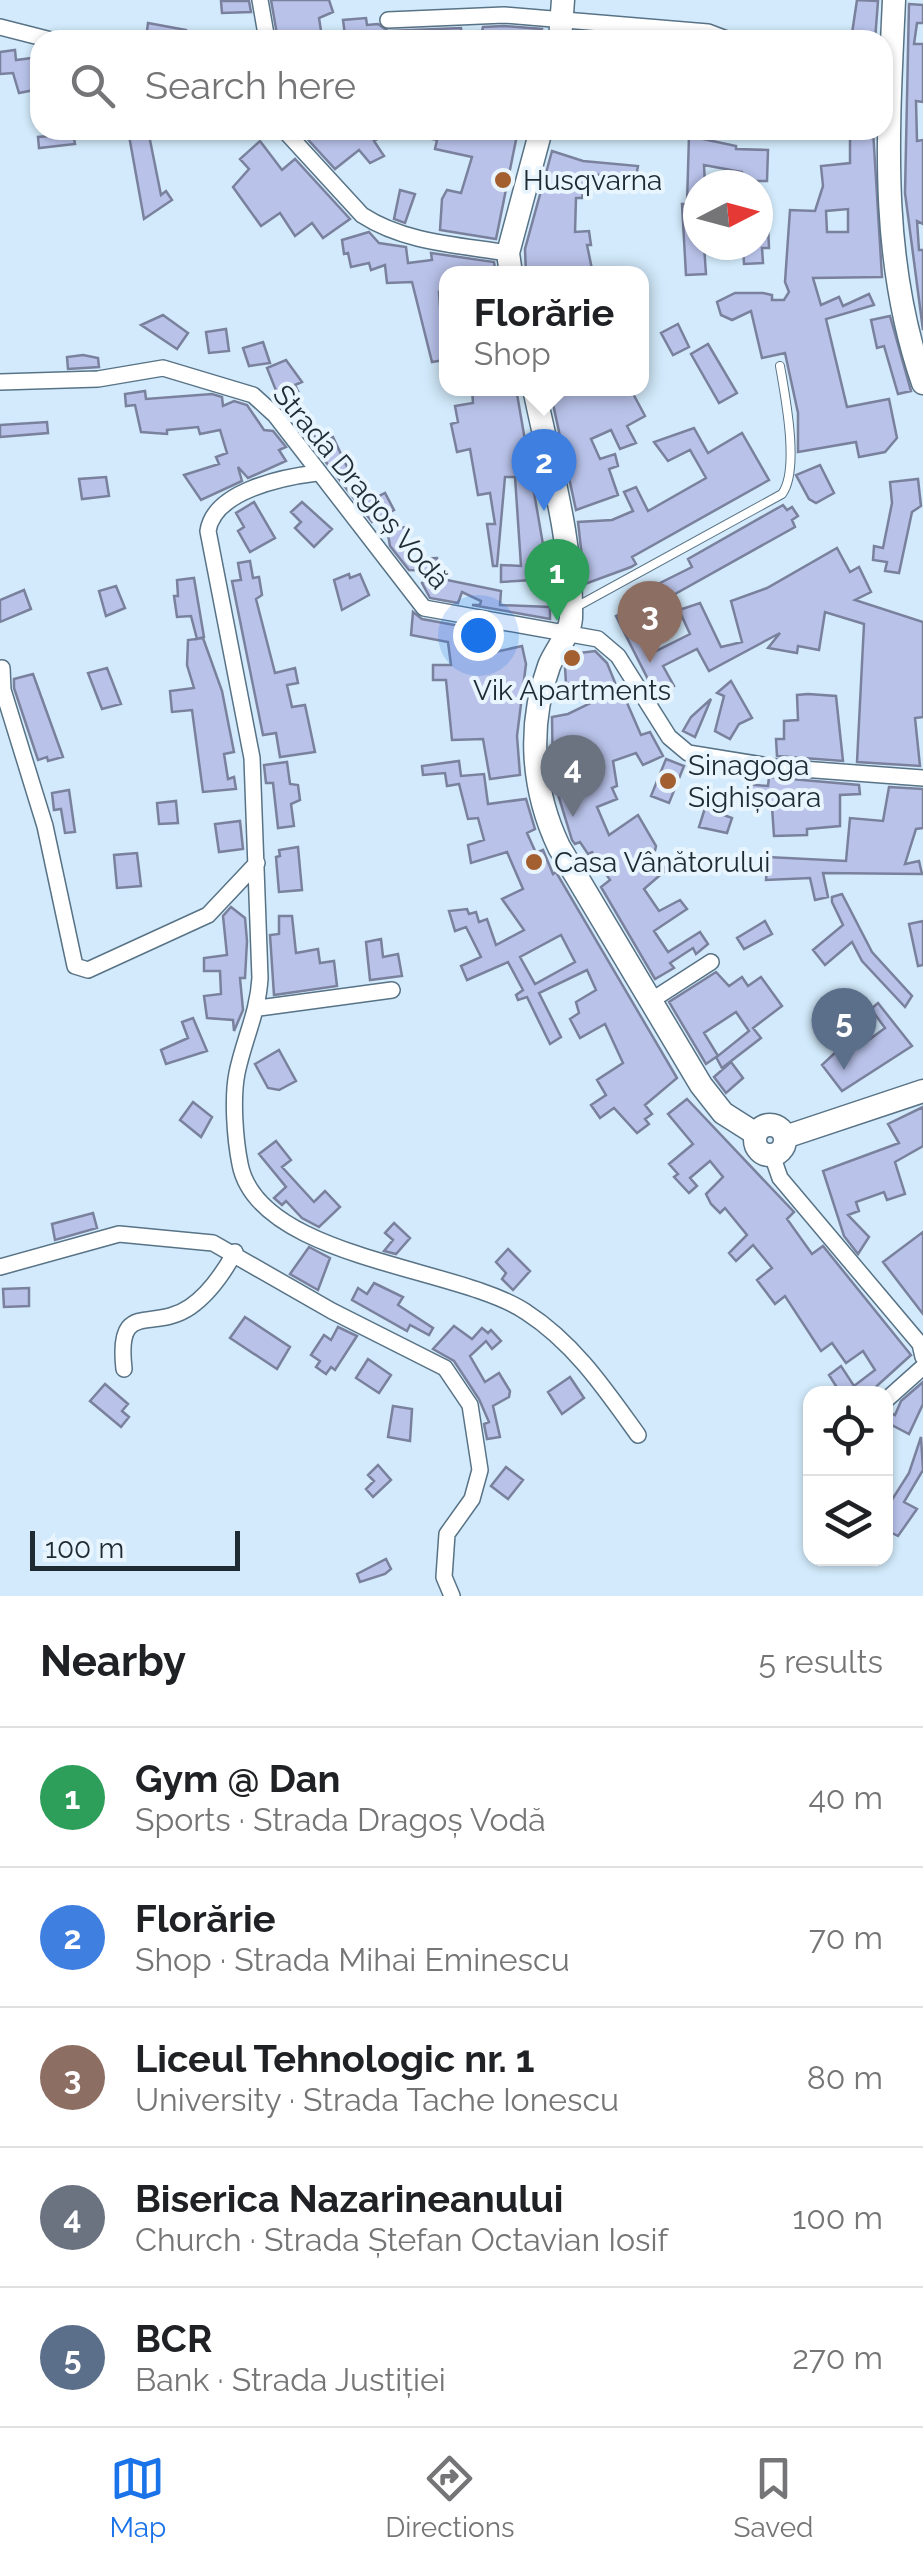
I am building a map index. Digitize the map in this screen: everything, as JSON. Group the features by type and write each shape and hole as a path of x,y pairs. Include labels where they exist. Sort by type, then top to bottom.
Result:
{"main road":[{"path":"891,30 894,0"},
{"path":"510,263 539,140"},
{"path":"889,140 893,274 923,383"},
{"path":"536,396 561,528 570,610 566,634 548,670 536,751 540,800 559,847 649,1002 712,1100 734,1122 756,1134 772,1125 778,1146 923,1091"}],"street":[{"path":"260,0 265,30"},
{"path":"388,20 488,14 684,30"},
{"path":"0,27 30,35"},
{"path":"293,140 362,215 377,224 510,263"},
{"name":"Strada Dragoș Vodă","path":"0,382 98,379 163,368 253,395 275,415 424,608 598,639 612,649 669,737 688,752 775,767 917,780"},
{"path":"317,473 290,476 243,494 214,513 208,530 252,758 258,1008 236,1075 240,1164 253,1195 275,1216 346,1251 525,1311 590,1369 638,1434"},
{"path":"2,668 4,690 45,826 74,966 88,970 208,915 257,864"},
{"path":"649,1002 711,962"},
{"path":"258,1008 392,990"},
{"path":"778,1146 780,1178 922,1347"},
{"path":"0,1267 119,1234 192,1238 235,1252 332,1311 422,1354 458,1382 470,1405 480,1470 472,1499 447,1534 444,1577 452,1596"},
{"path":"124,1369 123,1336 128,1326 140,1318 188,1308 223,1272 235,1252"},
{"path":"893,1394 923,1367"}],"lane":[{"path":"570,610 782,494 788,486 790,461 780,366"}],"building":[{"path":"271,0 329,0 333,12 319,18 321,30 276,30"},
{"path":"857,0 878,1 876,30 852,30"},
{"path":"221,1 249,1 251,12 222,13"},
{"path":"909,4 923,5 923,23 917,23 914,44 923,44 923,102 916,101 917,141 923,140 923,224 917,221 919,250 923,250 923,330 905,193"},
{"path":"366,18 367,25 378,24 387,30 344,30 343,20"},
{"path":"148,23 186,30 147,30"},
{"path":"504,26 542,29 542,30 482,30"},
{"path":"15,50 16,60 30,58 30,91 19,93 13,73 0,74 0,52"},
{"path":"38,140 74,140 75,144 39,148"},
{"path":"130,140 150,140 161,195 166,191 172,200 144,219"},
{"path":"308,140 376,140 384,156 370,163 359,150 335,169"},
{"path":"437,140 516,140 496,239 440,230 442,199 447,190 461,193 472,157 435,149"},
{"path":"689,140 708,140 736,149 768,150 767,170 704,165 704,170 688,170"},
{"path":"850,140 874,140 882,277 813,278 821,305 839,297 843,306 869,294 874,305 826,319 847,407 889,399 897,438 885,452 859,457 856,442 798,452 798,413 785,353 762,358 751,311 732,320 721,315 717,302 735,293 763,293 772,295 772,300 784,300 789,292 785,282 790,210 815,211 823,186 821,166 850,163","holes":["848,209 848,232 827,232 826,211"]},
{"path":"260,141 282,170 295,159 350,219 323,238 312,223 295,236 280,213 261,226 233,187 249,169 240,159"},
{"path":"552,151 583,161 638,166 636,177 586,174 582,198 576,198 575,232 589,231 591,266 526,266 525,249"},
{"path":"400,190 415,194 405,223 394,219"},
{"path":"369,232 379,243 406,247 408,263 432,260 431,253 494,262 495,266 439,266 439,361 432,362 412,282 387,283 385,265 371,270 369,263 351,267 342,240"},
{"path":"685,260 705,260 706,274 686,275"},
{"path":"744,260 763,260 763,263 744,264"},
{"path":"163,315 188,333 177,349 141,325"},
{"path":"890,316 911,391 898,394 884,346 877,348 871,320"},
{"path":"678,324 689,347 673,355 661,333"},
{"path":"226,329 229,351 209,353 206,332"},
{"path":"263,342 270,363 249,366 243,348"},
{"path":"708,344 737,393 719,403 691,354"},
{"path":"67,357 98,358 99,367 68,369"},
{"path":"286,360 302,382 295,385 298,391 279,398 267,368"},
{"path":"145,391 146,399 212,394 222,397 223,406 234,401 247,405 264,430 273,431 286,447 279,450 286,461 248,478 238,467 242,481 201,500 184,475 219,464 216,457 227,453 220,430 200,434 198,427 167,430 167,434 141,432 135,405 126,406 125,394"},
{"path":"473,396 517,396 549,579 501,582 501,565 521,566 515,477 505,477 497,566 493,566 487,524 495,524 490,493 478,495 470,449 457,452 451,424 458,422 455,406 473,403"},
{"path":"551,396 634,396 645,416 627,426 636,443 620,449 611,430 591,439 600,459 615,454 618,466 609,469 618,495 576,510"},
{"path":"47,422 48,433 0,437 0,425"},
{"path":"311,427 317,443 333,437 357,488 363,485 373,499 385,493 394,510 372,522 302,431"},
{"path":"694,428 708,453 742,433 769,480 632,557 636,564 631,567 585,584 578,522 612,520 633,511 624,492 636,487 648,511 706,478 690,450 668,461 654,442"},
{"path":"820,465 834,493 816,503 809,499 796,475"},
{"path":"106,477 109,496 82,499 79,479"},
{"path":"918,479 921,506 912,512 899,573 885,571 887,562 873,560 874,546 883,548 892,503 890,482"},
{"path":"254,502 275,538 250,552 238,531 244,527 236,513"},
{"path":"302,502 332,529 314,547 295,528 301,522 291,512"},
{"path":"783,505 787,510 792,507 798,516 792,520 795,527 666,599 658,584 692,567 688,559"},
{"path":"406,527 410,559 437,558 437,578 501,591 500,605 550,607 550,619 472,605 480,605 481,601 462,592 458,603 430,598 422,583 435,571 409,570 390,546 387,529"},
{"path":"837,548 850,572 859,567 871,592 855,600 923,622 923,717 915,718 920,766 857,762 864,624 825,612 819,650 798,646 797,653 768,648 780,633 709,671 697,649 663,666 674,686 656,695 616,616 631,609 656,651 690,634 679,610 700,603 721,647 742,642 731,601 767,588"},
{"path":"250,561 253,578 259,577 262,595 256,599 275,673 295,668 298,683 287,685 292,707 305,705 315,752 280,757 276,733 263,735 232,581 241,580 238,563"},
{"path":"349,574 350,578 360,574 369,595 342,610 334,580"},
{"path":"194,578 204,637 197,639 191,616 177,617 174,596 178,596 177,580"},
{"path":"116,586 125,608 106,616 99,591"},
{"path":"24,590 31,609 0,622 0,600"},
{"path":"413,612 422,619 493,632 495,652 522,646 526,664 517,736 520,775 490,779 483,739 452,740 446,680 433,680 433,665 451,665 448,642 411,635"},
{"path":"203,638 222,691 234,752 224,754 228,779 234,777 236,789 203,792 192,710 172,712 170,691 194,688 187,665 188,640"},
{"path":"595,651 607,663 641,735 650,732 663,756 643,765 636,753 613,761 617,786 612,788 617,799 597,807 609,835 638,815 656,846 654,855 666,870 644,889 659,911 680,900 687,909 654,931 668,952 700,932 708,944 696,954 693,948 670,963 674,968 655,979 601,887 610,880 592,852 588,854 580,842 575,844 572,840 553,778 552,717 599,699 592,682 566,684 565,667 572,654"},
{"path":"107,668 121,704 102,709 88,673"},
{"path":"33,674 63,757 48,761 47,757 38,760 14,688 14,679"},
{"path":"731,681 752,718 739,724 730,739 715,731 724,696 717,693"},
{"path":"797,695 836,696 843,761 777,756 776,739 784,739 784,721 798,720"},
{"path":"711,699 695,737 683,731 691,717"},
{"name":"Sinagoga Sighișoara","path":"666,759 684,766 669,803 651,796"},
{"path":"459,761 461,776 484,774 488,804 526,799 535,829 527,833 536,853 543,850 553,874 556,872 677,1078 645,1105 652,1114 645,1119 649,1124 637,1133 614,1108 600,1118 591,1105 606,1095 597,1080 623,1063 605,1024 580,1038 570,1019 579,1013 576,1002 596,990 587,970 539,993 561,1037 550,1044 527,997 518,1000 516,995 523,990 508,962 467,980 461,966 481,957 466,927 455,931 449,911 467,909 469,914 476,912 479,922 487,919 496,945 524,930 502,899 523,889 507,852 471,863 468,845 484,840 478,818 468,819 459,784 447,786 445,773 423,775 422,766","holes":["561,935 575,962 535,984 520,957"]},
{"path":"287,762 290,784 298,785 300,800 291,804 294,826 278,828 273,783 266,783 264,765"},
{"path":"769,777 859,785 860,794 840,795 840,826 807,829 807,835 774,836 772,807 744,806 745,784 768,786"},
{"path":"889,787 923,789 923,828 916,829 905,864 919,861 922,874 823,873 828,897 815,900 810,878 766,880 768,857 846,861 850,818 883,821"},
{"path":"69,790 75,832 65,833 61,809 54,810 52,793"},
{"path":"176,801 178,823 159,824 157,803"},
{"path":"705,808 732,818 727,833 699,827"},
{"path":"240,821 243,849 219,852 215,824"},
{"path":"298,847 302,890 279,892 276,857 280,856 279,850"},
{"path":"137,853 141,886 117,888 114,855"},
{"path":"842,894 872,952 912,996 905,1007 862,961 852,942 825,965 813,950 843,925 832,902 832,897"},
{"path":"231,907 245,918 247,941 245,978 240,978 243,1010 234,1031 233,1020 207,1018 204,996 221,994 220,971 204,971 204,958 227,955 223,916"},
{"path":"279,916 292,916 296,953 318,949 320,963 334,961 337,986 274,995 270,935 279,934"},
{"path":"765,921 772,934 744,949 737,938"},
{"path":"923,921 923,965 918,966 909,924"},
{"path":"381,939 383,957 398,954 402,976 370,980 366,942"},
{"path":"716,972 729,986 742,977 748,986 761,977 782,1006 753,1028 761,1038 722,1068 716,1057 706,1064 669,1002","holes":["736,1012 749,1031 718,1056 704,1033"]},
{"path":"878,1003 912,1046 842,1091 822,1065 837,1051 832,1045 854,1028 866,1042 885,1028 871,1009"},
{"path":"193,1018 207,1051 166,1064 161,1050 188,1038 182,1022"},
{"path":"279,1050 296,1081 279,1090 268,1088 255,1064"},
{"path":"731,1062 743,1078 726,1093 714,1077"},
{"path":"687,1099 794,1212 787,1219 812,1254 823,1246 911,1355 877,1386 854,1386 875,1370 863,1351 846,1363 832,1343 821,1351 785,1296 775,1304 757,1280 772,1268 753,1245 736,1261 729,1253 747,1235 725,1208 720,1213 711,1204 706,1194 723,1177 710,1161 690,1178 697,1186 689,1193 674,1177 678,1174 669,1164 693,1144 668,1114"},
{"path":"193,1102 212,1117 201,1137 180,1120"},
{"path":"923,1107 923,1146 895,1162 905,1194 887,1200 884,1192 856,1202 859,1211 848,1215 869,1237 858,1254 844,1236 823,1171 899,1143 888,1124"},
{"path":"276,1141 291,1160 282,1167 314,1202 325,1191 340,1207 319,1227 302,1218 286,1201 282,1205 274,1198 286,1187 259,1154"},
{"path":"93,1213 97,1228 55,1240 52,1224"},
{"path":"394,1223 410,1238 396,1254 384,1251 393,1240 385,1233"},
{"path":"923,1232 923,1314 883,1262"},
{"path":"309,1247 330,1258 318,1290 290,1274"},
{"path":"508,1249 530,1271 513,1290 502,1279 506,1273 496,1262"},
{"path":"374,1283 403,1297 398,1305 433,1328 429,1335 410,1325 407,1331 352,1300 358,1288 367,1294"},
{"path":"29,1288 29,1306 4,1307 3,1289"},
{"path":"245,1317 290,1347 277,1369 230,1338"},
{"path":"454,1326 472,1339 482,1328 488,1333 491,1330 501,1341 492,1349 486,1341 470,1356 485,1382 499,1373 510,1391 509,1397 493,1406 500,1437 487,1439 484,1424 489,1422 479,1399 454,1361 433,1349"},
{"path":"338,1327 357,1336 335,1370 331,1367 326,1374 316,1367 320,1361 311,1355 324,1335 331,1340"},
{"path":"368,1359 391,1375 379,1393 356,1378"},
{"path":"841,1366 854,1386 836,1386 829,1375"},
{"path":"570,1377 584,1398 562,1414 548,1392"},
{"path":"923,1382 923,1404 909,1434 893,1426 893,1414 901,1401"},
{"path":"105,1384 128,1404 122,1411 129,1417 121,1427 90,1401"},
{"path":"393,1406 412,1409 410,1441 388,1437"},
{"path":"921,1437 923,1470 904,1502 917,1509 898,1536 893,1534 893,1498 909,1473"},
{"path":"378,1465 391,1480 373,1497 366,1489 374,1481 368,1475"},
{"path":"506,1467 523,1480 508,1499 491,1486"},
{"path":"386,1559 391,1569 360,1582 357,1574"}],"place":[{"name":"Husqvarna","path":"503,180"},
{"name":"Florărie","path":"544,511"},
{"name":"Gym @ Dan","path":"557,621"},
{"name":"Vik Apartments","path":"572,658"},
{"name":"Liceul Tehnologic nr. 1","path":"650,663"},
{"name":"Sinagoga Sighișoara","path":"668,781"},
{"name":"Biserica Nazarineanului","path":"573,817"},
{"name":"Casa Vânătorului","path":"534,862"},
{"name":"BCR","path":"844,1070"}]}
